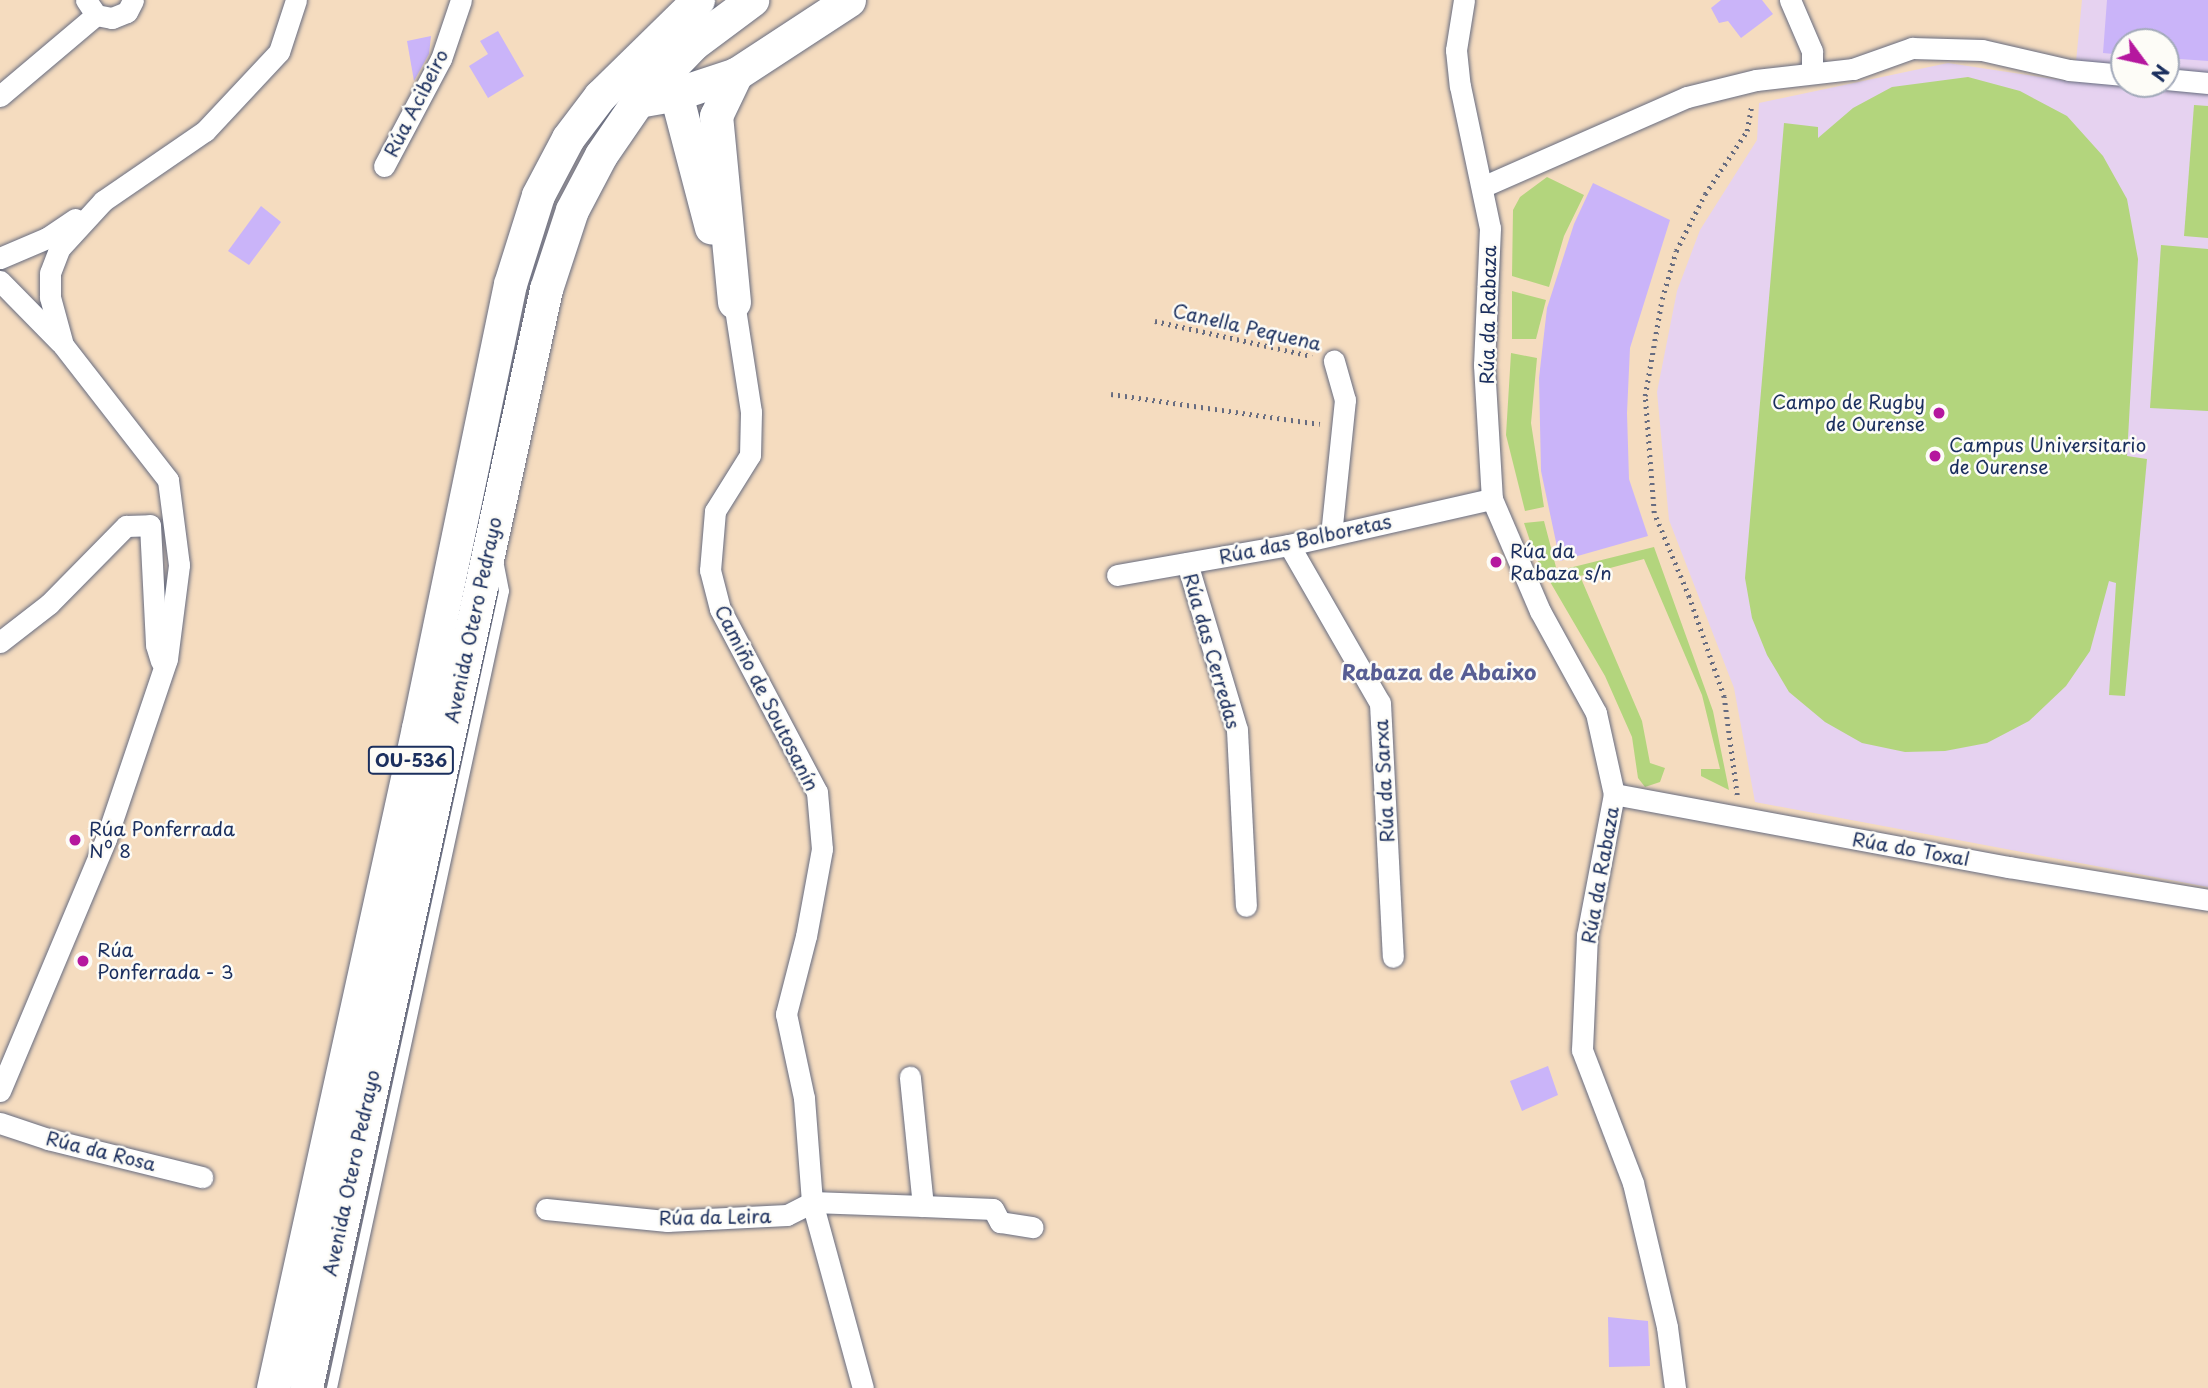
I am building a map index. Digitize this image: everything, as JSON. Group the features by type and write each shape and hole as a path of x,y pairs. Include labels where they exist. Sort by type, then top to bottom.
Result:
{"main road":[{"path":"646,47 664,0"},
{"path":"697,0 727,44 778,45"},
{"name":"Avenida Otero Pedrayo","path":"273,1388 418,728 510,284 538,195 568,138 600,96 646,47 697,0"},
{"name":"Avenida Otero Pedrayo","path":"306,1388 547,289 572,210 601,155 638,101 693,44 752,0"},
{"path":"638,101 676,94 736,74 847,1"},
{"path":"734,302 716,116 736,74"},
{"path":"676,94 734,302"}],"street":[{"path":"0,96 91,7 104,18 121,16 133,0"},
{"path":"0,258 47,238 205,131 279,52 296,0"},
{"name":"Rúa Acibeiro","path":"384,166 441,59 461,0"},
{"name":"Rúa da Rabaza","path":"1464,0 1456,50 1460,86 1490,228 1484,365 1492,499 1540,611 1596,713 1614,794 1587,936 1582,1051 1633,1183 1667,1327 1675,1388"},
{"path":"1790,0 1812,51 1812,72"},
{"path":"1482,187 1687,97 1756,80 1853,69 1912,48 1982,50 2069,70 2110,74"},
{"path":"2180,80 2208,83"},
{"path":"63,345 50,297 50,274 59,249 103,201"},
{"path":"0,281 63,345 167,480 179,565 163,670 106,839 0,1091"},
{"name":"Camiño de Soutosanín","path":"734,302 751,412 750,455 715,511 710,570 720,609 817,792 822,849 806,936 786,1014 804,1098 813,1202 863,1388"},
{"path":"1331,534 1345,400 1334,361"},
{"name":"Rúa das Bolboretas","path":"1117,575 1289,545 1492,499"},
{"path":"0,642 49,604 126,526 150,526 156,645 163,670"},
{"name":"Rúa da Sarxa","path":"1289,545 1380,703 1393,957"},
{"name":"Rúa das Cerredas","path":"1187,563 1237,730 1246,906"},
{"name":"Rúa do Toxal","path":"1614,794 2208,900"},
{"path":"909,1077 923,1206"},
{"name":"Rúa da Rosa","path":"0,1123 47,1139 202,1177"},
{"name":"Rúa da Leira","path":"546,1209 667,1221 787,1215 813,1202 923,1206 993,1209 1000,1222 1033,1227"}],"lane":[{"path":"332,1388 504,591 493,530"}],"path":[{"path":"1738,817 1737,776 1724,697 1689,597 1654,513 1645,396 1662,299 1676,251 1705,194 1746,131 1756,80"},
{"name":"Canella Pequena","path":"1155,321 1334,361"},
{"path":"1111,394 1342,427"}],"shaded area":[{"name":"Campus Universitario de Ourense","path":"2082,0 2208,0 2208,887 1755,802 1734,688 1669,520 1657,392 1677,291 1700,230 1757,140 1759,103 1948,63 2074,82"}],"green space":[{"path":"1968,77 2020,91 2067,116 2103,156 2127,199 2138,259 2127,456 2147,459 2125,696 2109,695 2116,583 2109,581 2090,651 2066,686 2029,721 1987,743 1945,751 1905,752 1862,743 1825,722 1789,692 1767,655 1752,618 1745,578 1784,123 1818,127 1818,138 1853,108 1892,87"},
{"path":"2194,105 2208,106 2208,238 2184,236"},
{"path":"1547,177 1584,195 1564,236 1549,287 1512,276 1513,210 1520,197"},
{"path":"2161,245 2208,249 2208,411 2150,408"},
{"path":"1512,291 1546,300 1536,339 1512,339"},
{"path":"1511,353 1537,358 1531,423 1544,507 1525,511 1506,435"},
{"path":"1544,521 1557,571 1654,547 1713,711 1729,790 1701,776 1701,769 1720,769 1702,695 1644,559 1580,576 1642,721 1650,763 1665,768 1660,782 1645,787 1638,778 1632,737 1605,676 1535,556 1524,523"}],"building":[{"path":"1721,0 1762,0 1773,14 1741,38 1728,21 1719,23 1711,8"},
{"path":"2107,0 2208,0 2208,61 2180,59 2180,28 2110,28 2110,54 2103,53"},
{"path":"498,31 524,76 488,98 469,66 488,54 480,41"},
{"path":"431,36 429,54 414,81 407,41"},
{"path":"1593,183 1670,220 1630,348 1627,413 1629,479 1648,536 1560,561 1541,471 1539,378 1547,308 1574,224"},
{"path":"261,206 281,222 249,265 228,251"},
{"path":"1548,1066 1558,1095 1522,1111 1510,1081"},
{"path":"1608,1317 1648,1321 1650,1366 1609,1367"}],"place":[{"name":"Campo de Rugby de Ourense","path":"1939,413"},
{"name":"Campus Universitario de Ourense","path":"1935,456"},
{"name":"Rúa da Rabaza s/n","path":"1496,562"},
{"name":"Rúa Ponferrada Nº 8","path":"75,840"},
{"name":"Rúa Ponferrada - 3","path":"83,961"}],"district":[{"name":"Rabaza de Abaixo","path":"1439,671"}]}
